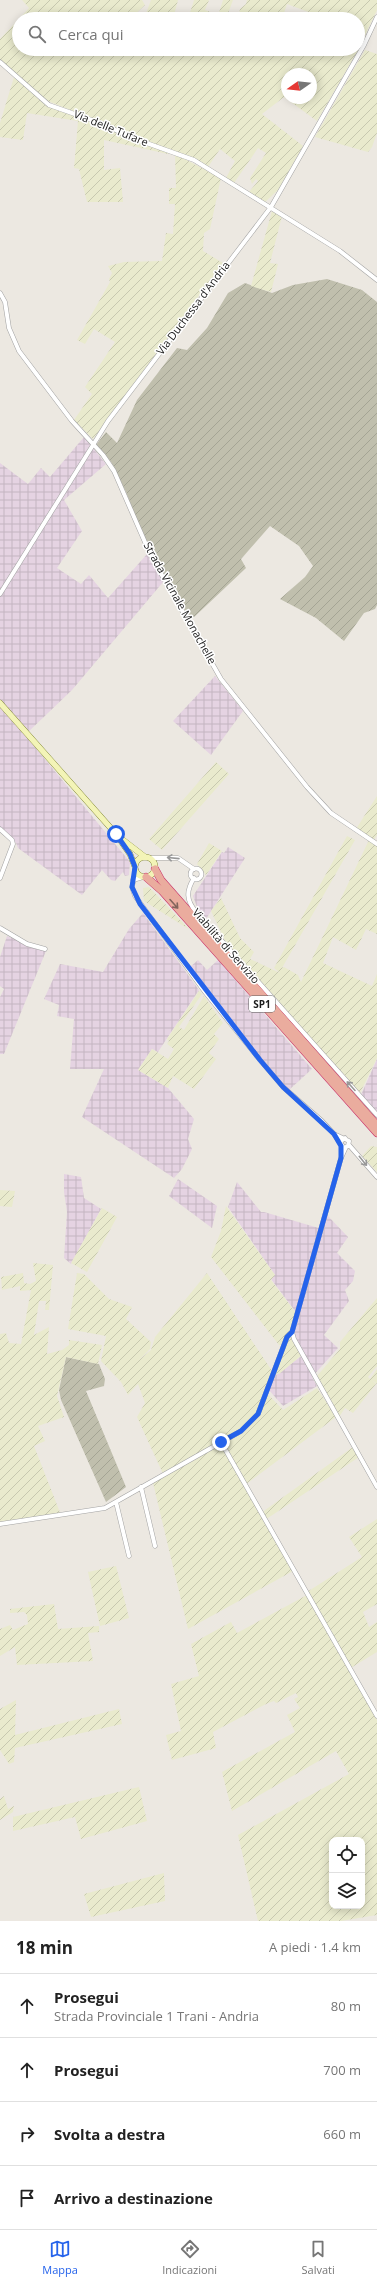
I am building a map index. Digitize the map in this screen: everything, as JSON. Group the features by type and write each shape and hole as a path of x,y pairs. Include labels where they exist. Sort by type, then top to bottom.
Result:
{"highway":[{"name":"SP1","path":"155,868 161,880 377,1125"},
{"name":"SP1","path":"144,877 162,891 377,1134"}],"main road":[{"name":"SP1","path":"0,703 116,834 130,854 136,869 144,877"},
{"name":"SP1","path":"116,834 154,862 155,868"},
{"path":"136,869 137,861 147,857"},
{"path":"144,877 152,874 155,868"}],"street":[{"name":"Via Duchessa d'Andria","path":"365,44 377,17"},
{"name":"Via Duchessa d'Andria","path":"0,594 93,444 271,207 358,56"},
{"name":"Via delle Tufare","path":"0,62 49,104 106,125 126,136 194,160 340,251 377,280"},
{"name":"Strada Vicinale Monachelle","path":"0,293 5,302 9,328 19,351 72,421 93,444 114,471 151,556 221,679 307,787 331,813 377,844"},
{"path":"0,829 12,840 13,844 0,878"},
{"path":"147,857 178,858 194,869 199,869 202,874 200,878 194,878 191,874 194,869"},
{"path":"136,869 133,880 133,892 140,904 205,992 283,1087 334,1134 340,1145 341,1158"},
{"path":"133,880 144,877"},
{"name":"Viabilità di Servizio","path":"194,878 189,887 188,894 189,900 196,912 377,1115"},
{"path":"0,928 27,944 45,949"},
{"path":"0,1524 104,1508 241,1431 258,1414 287,1337 292,1332 341,1158 348,1146 349,1141 334,1134"},
{"path":"340,1145 345,1138"},
{"path":"340,1145 348,1146 377,1177"},
{"path":"292,1332 294,1339 377,1486"},
{"path":"221,1442 377,1716"},
{"path":"140,1487 155,1546"},
{"path":"116,1502 129,1556"}],"shaded area":[{"path":"22,0 142,0 145,5 138,12 25,12 29,8"},
{"path":"151,0 178,0 175,12 147,12"},
{"path":"194,0 209,0 205,10 210,12 190,12"},
{"path":"223,0 233,0 229,12 219,12"},
{"path":"247,0 377,0 377,10 365,35 365,12 308,12 287,4 284,12 239,12 240,9 246,4"},
{"path":"12,26 12,56 355,56 317,121 294,104 317,104 317,68 281,68 281,99 262,114 303,146 278,190 264,203 249,192 258,181 256,179 252,184 250,178 266,153 258,148 234,183 226,178 235,161 220,149 208,167 180,153 123,133 105,124 43,99 0,60 0,39"},
{"path":"365,50 377,54 377,133 372,147 368,152 315,137 362,56 365,56"},
{"path":"14,77 47,104 104,126 121,136 168,151 168,154 104,140 104,170 120,168 123,202 87,202 79,169 74,168 78,121 27,113 23,140 0,137 0,123"},
{"path":"175,154 221,178 210,229 204,233 203,251 223,263 93,439 74,420 92,394 85,387 115,342 94,329 85,344 77,340 110,282 109,279 112,273 108,266 124,262 162,261 166,233 173,234 175,204 169,204 169,188 176,188"},
{"path":"272,211 282,216 270,263 278,264 271,292 251,286"},
{"path":"327,279 362,290 377,302 377,605 375,609 364,613 344,641 316,618 280,599 305,577 313,566 299,546 270,526 241,559 246,568 191,620 151,556 126,492 111,462 96,445 106,432 117,443 137,400 177,348 187,350 207,328 228,293 245,283 272,293 293,285"},
{"path":"84,437 106,464 64,500 82,531 57,568 81,584 89,575 108,598 148,553 164,581 72,690 25,735 130,862 129,875 125,876 123,872 115,881 111,880 102,870 82,895 18,848 16,843 0,827 0,463 28,484 41,468 50,477"},
{"path":"215,676 243,711 211,755 173,721"},
{"path":"216,762 229,774 162,850 149,839"},
{"path":"377,796 377,835 373,841 377,844 377,934 366,929 356,950 333,937 323,963 372,986 377,974 377,1058 359,1095 230,951 211,911 221,898 240,938 254,952 250,959 280,973 274,968 347,836 355,840 282,968 284,967 298,975 301,982 369,840 356,829"},
{"path":"209,843 222,851 206,875 197,864"},
{"path":"228,847 245,858 206,919 197,907 193,896 222,852 224,853"},
{"path":"149,887 190,930 144,901 143,888"},
{"path":"143,913 199,990 158,1052 152,1049 138,1070 168,1088 194,1119 188,1139 192,1149 182,1169 174,1178 82,1117 104,1069 70,1069 74,1019 57,1016 59,1005 44,999 60,964 103,972 129,929"},
{"path":"7,936 46,951 4,1054 0,1054 0,997 4,989 0,986 0,957"},
{"path":"198,960 207,970 218,960 312,1069 289,1090 273,1074 190,967"},
{"path":"199,991 202,994 179,1027 184,1030 204,996 223,1023 214,1034 219,1039 209,1053 216,1059 194,1089 173,1076 168,1088 138,1070 152,1049 168,1059 174,1049 167,1044 169,1041 167,1039"},
{"path":"377,1059 377,1113 361,1095"},
{"path":"371,1146 377,1147 377,1172 362,1156"},
{"path":"64,1174 81,1177 84,1198 101,1209 71,1264 64,1258 67,1212 64,1192"},
{"path":"178,1179 217,1206 212,1228 169,1196"},
{"path":"237,1182 261,1212 322,1229 327,1215 348,1237 337,1253 355,1271 353,1281 345,1290 349,1301 324,1335 338,1348 312,1377 317,1386 283,1406 268,1389 272,1378 304,1354 294,1335 298,1315 271,1279 275,1275 228,1207"},
{"path":"0,1190 15,1191 12,1207 0,1206"},
{"path":"226,1206 275,1275 271,1280 296,1313 283,1346 279,1345 211,1257 221,1231"},
{"path":"102,1208 117,1217 87,1272 71,1263"},
{"path":"33,1263 53,1265 49,1310 45,1310 46,1301 39,1301 34,1335 49,1327 47,1354 62,1350 69,1345 69,1340 102,1345 98,1364 66,1357 57,1396 64,1417 38,1426 45,1441 34,1446 61,1515 0,1525 0,1334 6,1333 9,1343 21,1344 31,1290 20,1291 20,1286 2,1290 1,1277 23,1273 24,1283 30,1284 36,1281"},
{"path":"77,1273 84,1274 109,1299 132,1307 126,1319 151,1342 150,1349 138,1361 151,1350 155,1337 207,1273 272,1371 264,1390 283,1410 317,1388 336,1417 245,1485 261,1513 353,1447 359,1457 265,1520 293,1571 188,1629 153,1483 164,1476 137,1417 145,1403 138,1384 128,1395 121,1382 101,1361 106,1336 68,1329"},
{"path":"377,1298 377,1366 368,1377 370,1379 377,1369 377,1384 372,1380 376,1384 353,1413 345,1408 339,1417 317,1376 340,1349 340,1342"},
{"path":"289,1336 292,1336 302,1355 279,1374 274,1373"},
{"path":"66,1357 99,1364 105,1379 104,1386 86,1391 126,1487 106,1502 61,1400 59,1390"},
{"path":"377,1519 377,1604 363,1612 369,1627 377,1622 377,1652 349,1669 377,1720 377,1915 341,1921 258,1921 238,1835 349,1774 336,1751 232,1811 222,1772 295,1732 287,1715 300,1708 294,1699 298,1697 296,1693 276,1703 274,1701 266,1704 213,1732 216,1748 172,1760 166,1735 181,1731 171,1684 199,1676 191,1644 231,1622 237,1633 307,1595 307,1592 362,1557 349,1537"},
{"path":"116,1566 129,1618 100,1626 88,1572"},
{"path":"54,1604 58,1629 99,1626 99,1632 88,1633 93,1661 17,1665 15,1647 0,1656 0,1629 10,1625 13,1630 28,1624 27,1615 24,1612 10,1613 10,1609"},
{"path":"16,1700 15,1735 119,1709 122,1724 15,1748 14,1762 9,1764 0,1750 0,1709"},
{"path":"139,1787 147,1821 81,1839 75,1817 13,1831 13,1817"},
{"path":"4,1796 8,1809 14,1806 13,1812 0,1820 0,1799"},
{"path":"164,1873 165,1901 91,1917 84,1894"}],"route":[{"path":"116,834 130,854 135,867 136,870 132,887 133,892 140,904 205,992 260,1060 283,1087 322,1121 334,1134 341,1146 341,1158 292,1332 287,1337 258,1414 254,1420 241,1431 221,1442"}]}
